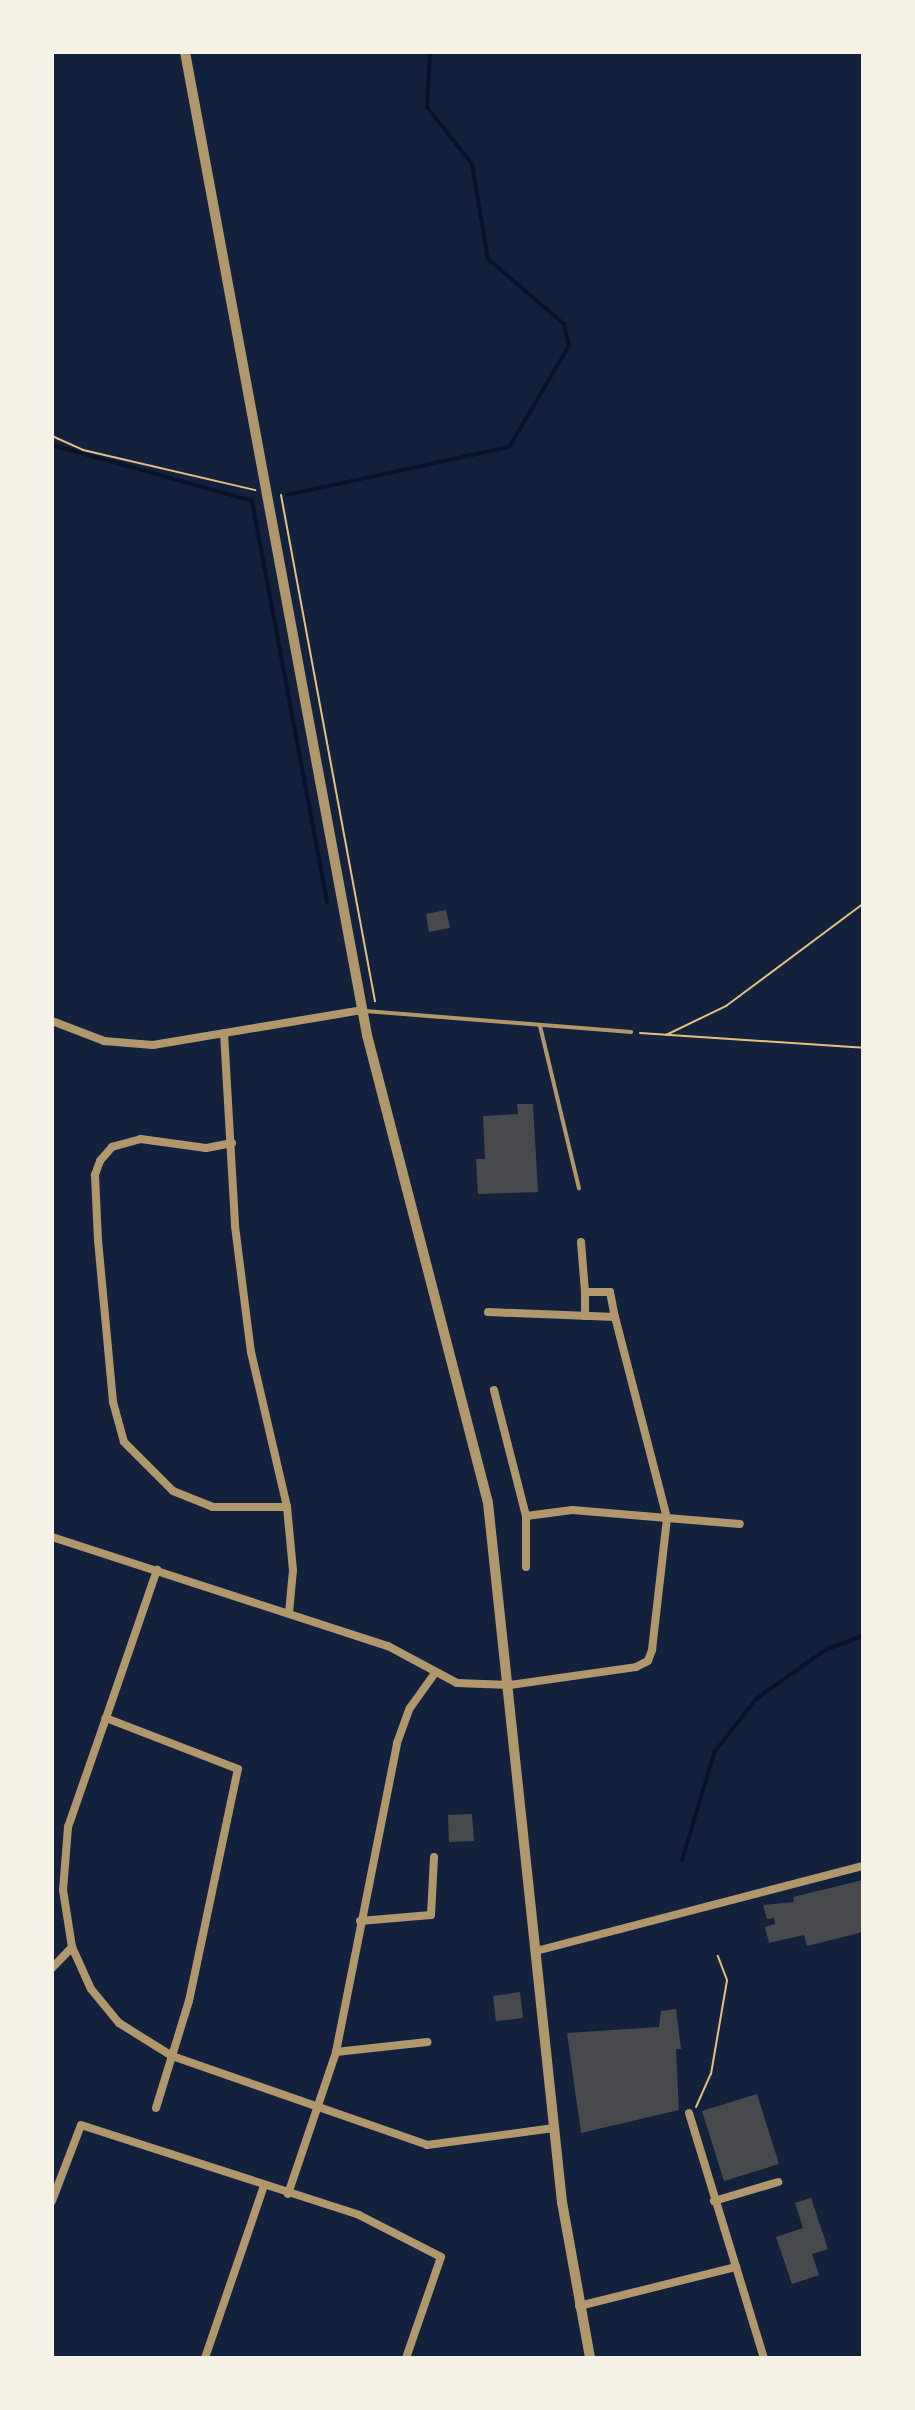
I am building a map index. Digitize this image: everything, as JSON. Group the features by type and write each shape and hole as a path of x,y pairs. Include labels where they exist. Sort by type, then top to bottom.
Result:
{"street":[{"path":"185,52 363,1010 402,1181 488,1503 510,1685 554,2128 579,2306 590,2358"},
{"path":"52,1021 104,1041 153,1045 363,1010"},
{"path":"224,1033 235,1226 251,1352 287,1507 293,1570 289,1613"},
{"path":"232,1143 206,1148 141,1139 112,1147 100,1161 95,1175 98,1240 113,1402 124,1442 173,1491 213,1507 287,1507"},
{"path":"581,1242 585,1316"},
{"path":"52,1537 388,1646 457,1683 510,1685 636,1667 648,1661 667,1518 610,1292 585,1292"},
{"path":"488,1312 615,1317"},
{"path":"494,1390 526,1516 526,1567"},
{"path":"526,1516 572,1510 740,1524"},
{"path":"157,1570 68,1827 63,1890 72,1947 104,2007 135,2036 172,2056 316,2109 427,2145 457,2145 554,2128"},
{"path":"288,2194 336,2052 397,1743 410,1708 435,1673"},
{"path":"106,1718 238,1769 172,2056 156,2108"},
{"path":"360,1921 431,1915 434,1857"},
{"path":"536,1951 863,1866"},
{"path":"52,1968 72,1947"},
{"path":"336,2052 427,2042"},
{"path":"689,2113 764,2358"},
{"path":"52,2201 81,2125 359,2215 441,2257 406,2358"},
{"path":"714,2201 778,2182"},
{"path":"205,2358 264,2186"},
{"path":"579,2306 736,2267"}],"lane":[{"path":"363,1010 377,1014 631,1032"},
{"path":"540,1026 579,1188"}],"path":[{"path":"52,436 83,450 267,493"},
{"path":"281,495 377,1014"},
{"path":"666,1035 726,1006 863,904"},
{"path":"631,1032 863,1048"},
{"path":"689,2113 700,2103 711,2074 727,1980 718,1956"}],"building":[{"path":"446,910 450,928 429,932 426,914"},
{"path":"517,1104 533,1104 538,1192 478,1194 476,1159 485,1159 483,1116 518,1114"},
{"path":"472,1814 474,1841 449,1842 448,1815"},
{"path":"863,1880 863,1932 807,1946 804,1935 769,1943 765,1927 775,1924 774,1918 767,1919 763,1905 794,1902 793,1897"},
{"path":"520,1992 523,2018 496,2021 493,1996"},
{"path":"676,2009 681,2049 676,2049 679,2110 581,2133 567,2033 659,2027 661,2011"},
{"path":"757,2094 779,2164 724,2181 702,2111"},
{"path":"811,2198 828,2249 812,2254 819,2275 792,2284 776,2237 803,2228 795,2203"}],"waterway":[{"path":"287,495 509,447 569,346 564,324 488,259 472,164 427,107 430,52"},
{"path":"52,445 252,501 327,902"},
{"path":"682,1860 715,1751 757,1698 827,1649 863,1636"}]}
